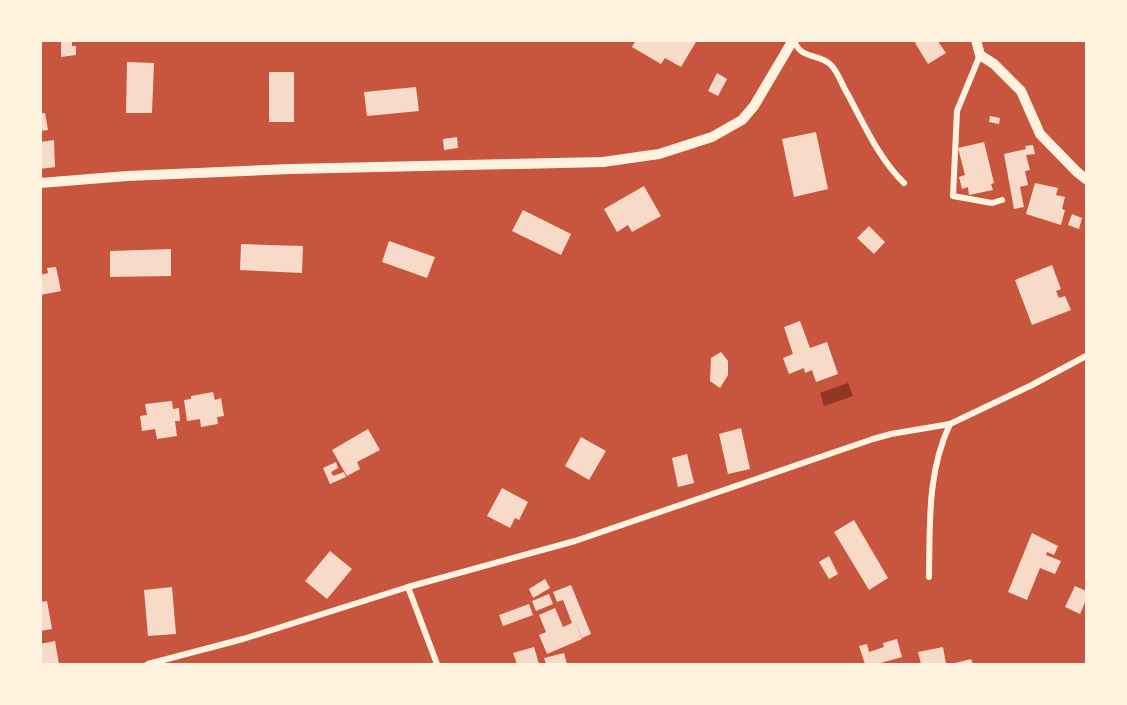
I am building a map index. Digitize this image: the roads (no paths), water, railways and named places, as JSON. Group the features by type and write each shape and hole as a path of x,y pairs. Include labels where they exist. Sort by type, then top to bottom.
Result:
{"street":[{"path":"40,183 290,169 603,162 659,154 712,138 742,120 759,98 793,40"},
{"path":"793,40 796,47 804,54 831,65 887,163 904,183"},
{"path":"976,40 980,56 957,111 953,196 992,203 1002,200"},
{"path":"980,56 994,64 1021,91 1040,134 1086,179"},
{"path":"148,664 243,639 408,587 575,541 873,439 950,424 1086,356"},
{"path":"929,577 931,494 942,444 950,424"},
{"path":"408,587 437,664"}]}
